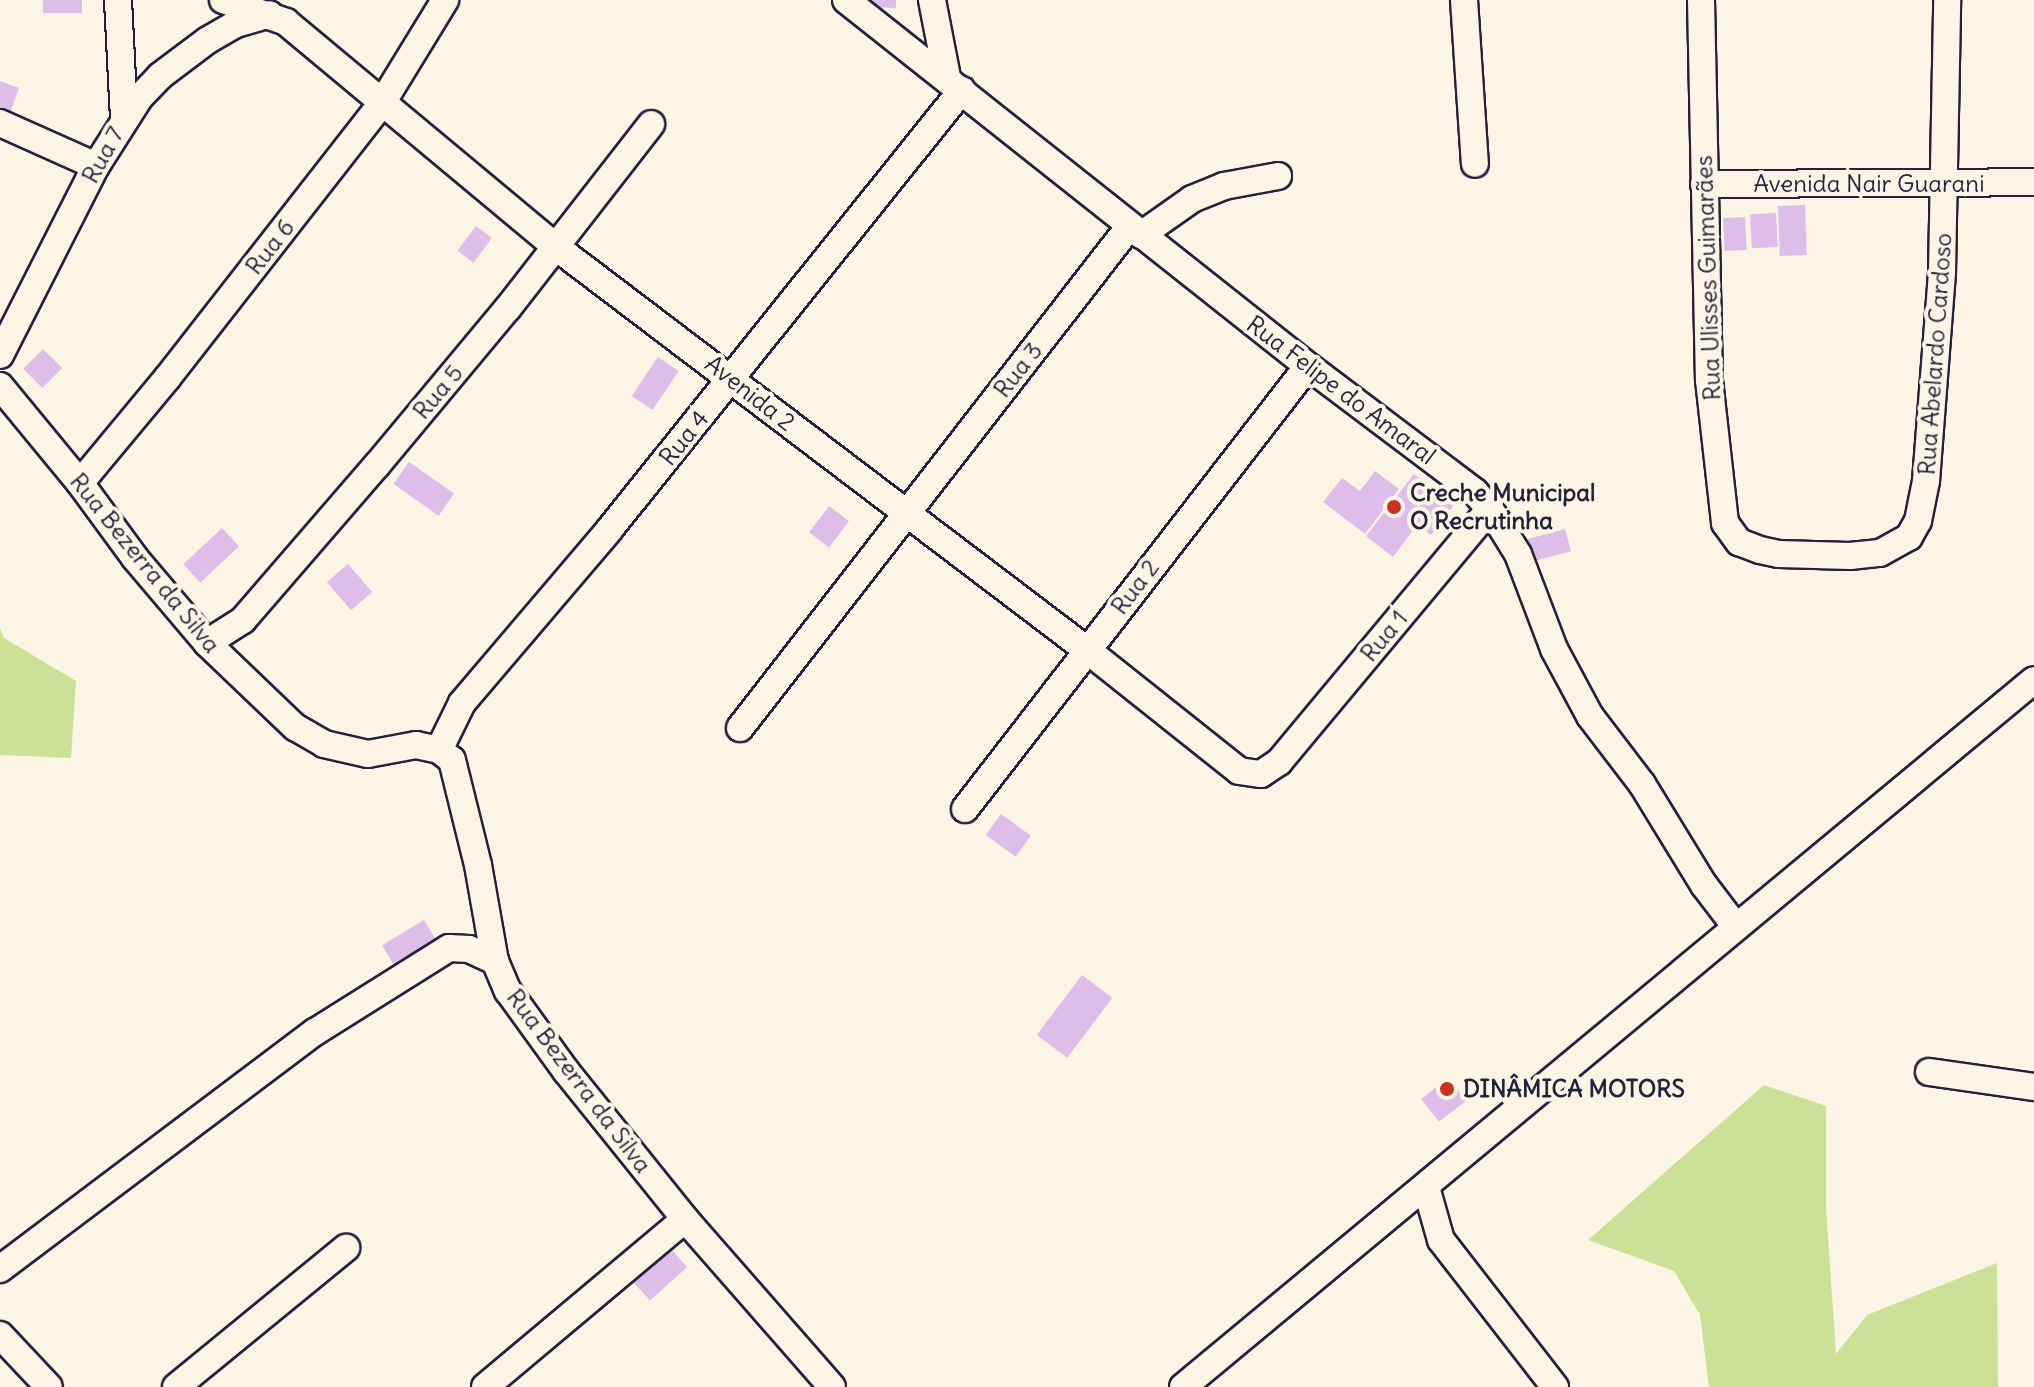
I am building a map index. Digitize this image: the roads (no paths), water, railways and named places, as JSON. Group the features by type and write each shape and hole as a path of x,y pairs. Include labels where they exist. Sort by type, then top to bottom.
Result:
{"street":[{"path":"118,0 124,117"},
{"name":"Avenida 2","path":"223,0 282,12 382,103 556,247 1087,650 1239,771 1261,774 1279,762"},
{"name":"Rua 6","path":"80,483 168,377 382,103 445,0"},
{"name":"Rua Felipe do Amaral","path":"846,0 1308,366 1457,477 1490,509 1518,554 1554,649 1590,716 1642,784 1704,885 1736,927"},
{"path":"932,0 954,83"},
{"path":"1464,0 1475,164"},
{"name":"Rua Ulisses Guimarães","path":"1701,0 1709,380 1725,523 1729,533 1746,546"},
{"name":"Rua Abelardo Cardoso","path":"1746,546 1779,554 1850,556 1892,549 1909,537 1918,521 1926,481 1945,185 1947,0"},
{"name":"Rua 7","path":"0,355 124,117 160,76 183,57 236,24 282,12"},
{"name":"Rua 4","path":"446,755 462,703 733,379 954,83"},
{"path":"0,123 96,166"},
{"name":"Rua 5","path":"207,643 243,620 377,465 556,247 651,124"},
{"name":"Rua 3","path":"740,728 905,513 1136,231 1192,199 1224,186 1278,176"},
{"name":"Avenida Nair Guarani","path":"1704,184 1945,185 2034,182"},
{"name":"Rua 2","path":"965,809 1308,366"},
{"name":"Rua Bezerra da Silva","path":"0,386 80,483 135,558 207,643 295,727 324,744 368,754 416,745 446,755 478,865 495,961 525,1017 816,1382"},
{"name":"Rua 1","path":"1279,762 1490,509"},
{"path":"1183,1387 2034,680"},
{"path":"0,1269 328,1023 449,948 469,949 495,961"},
{"path":"1929,1072 2034,1087"},
{"path":"1426,1187 1441,1240 1555,1387"},
{"path":"485,1387 685,1219"},
{"path":"176,1387 346,1248"},
{"path":"0,1335 49,1387"}],"place":[{"name":"Creche Municipal O Recrutinha","path":"1394,507"},
{"name":"DINÂMICA MOTORS","path":"1447,1089"}]}
